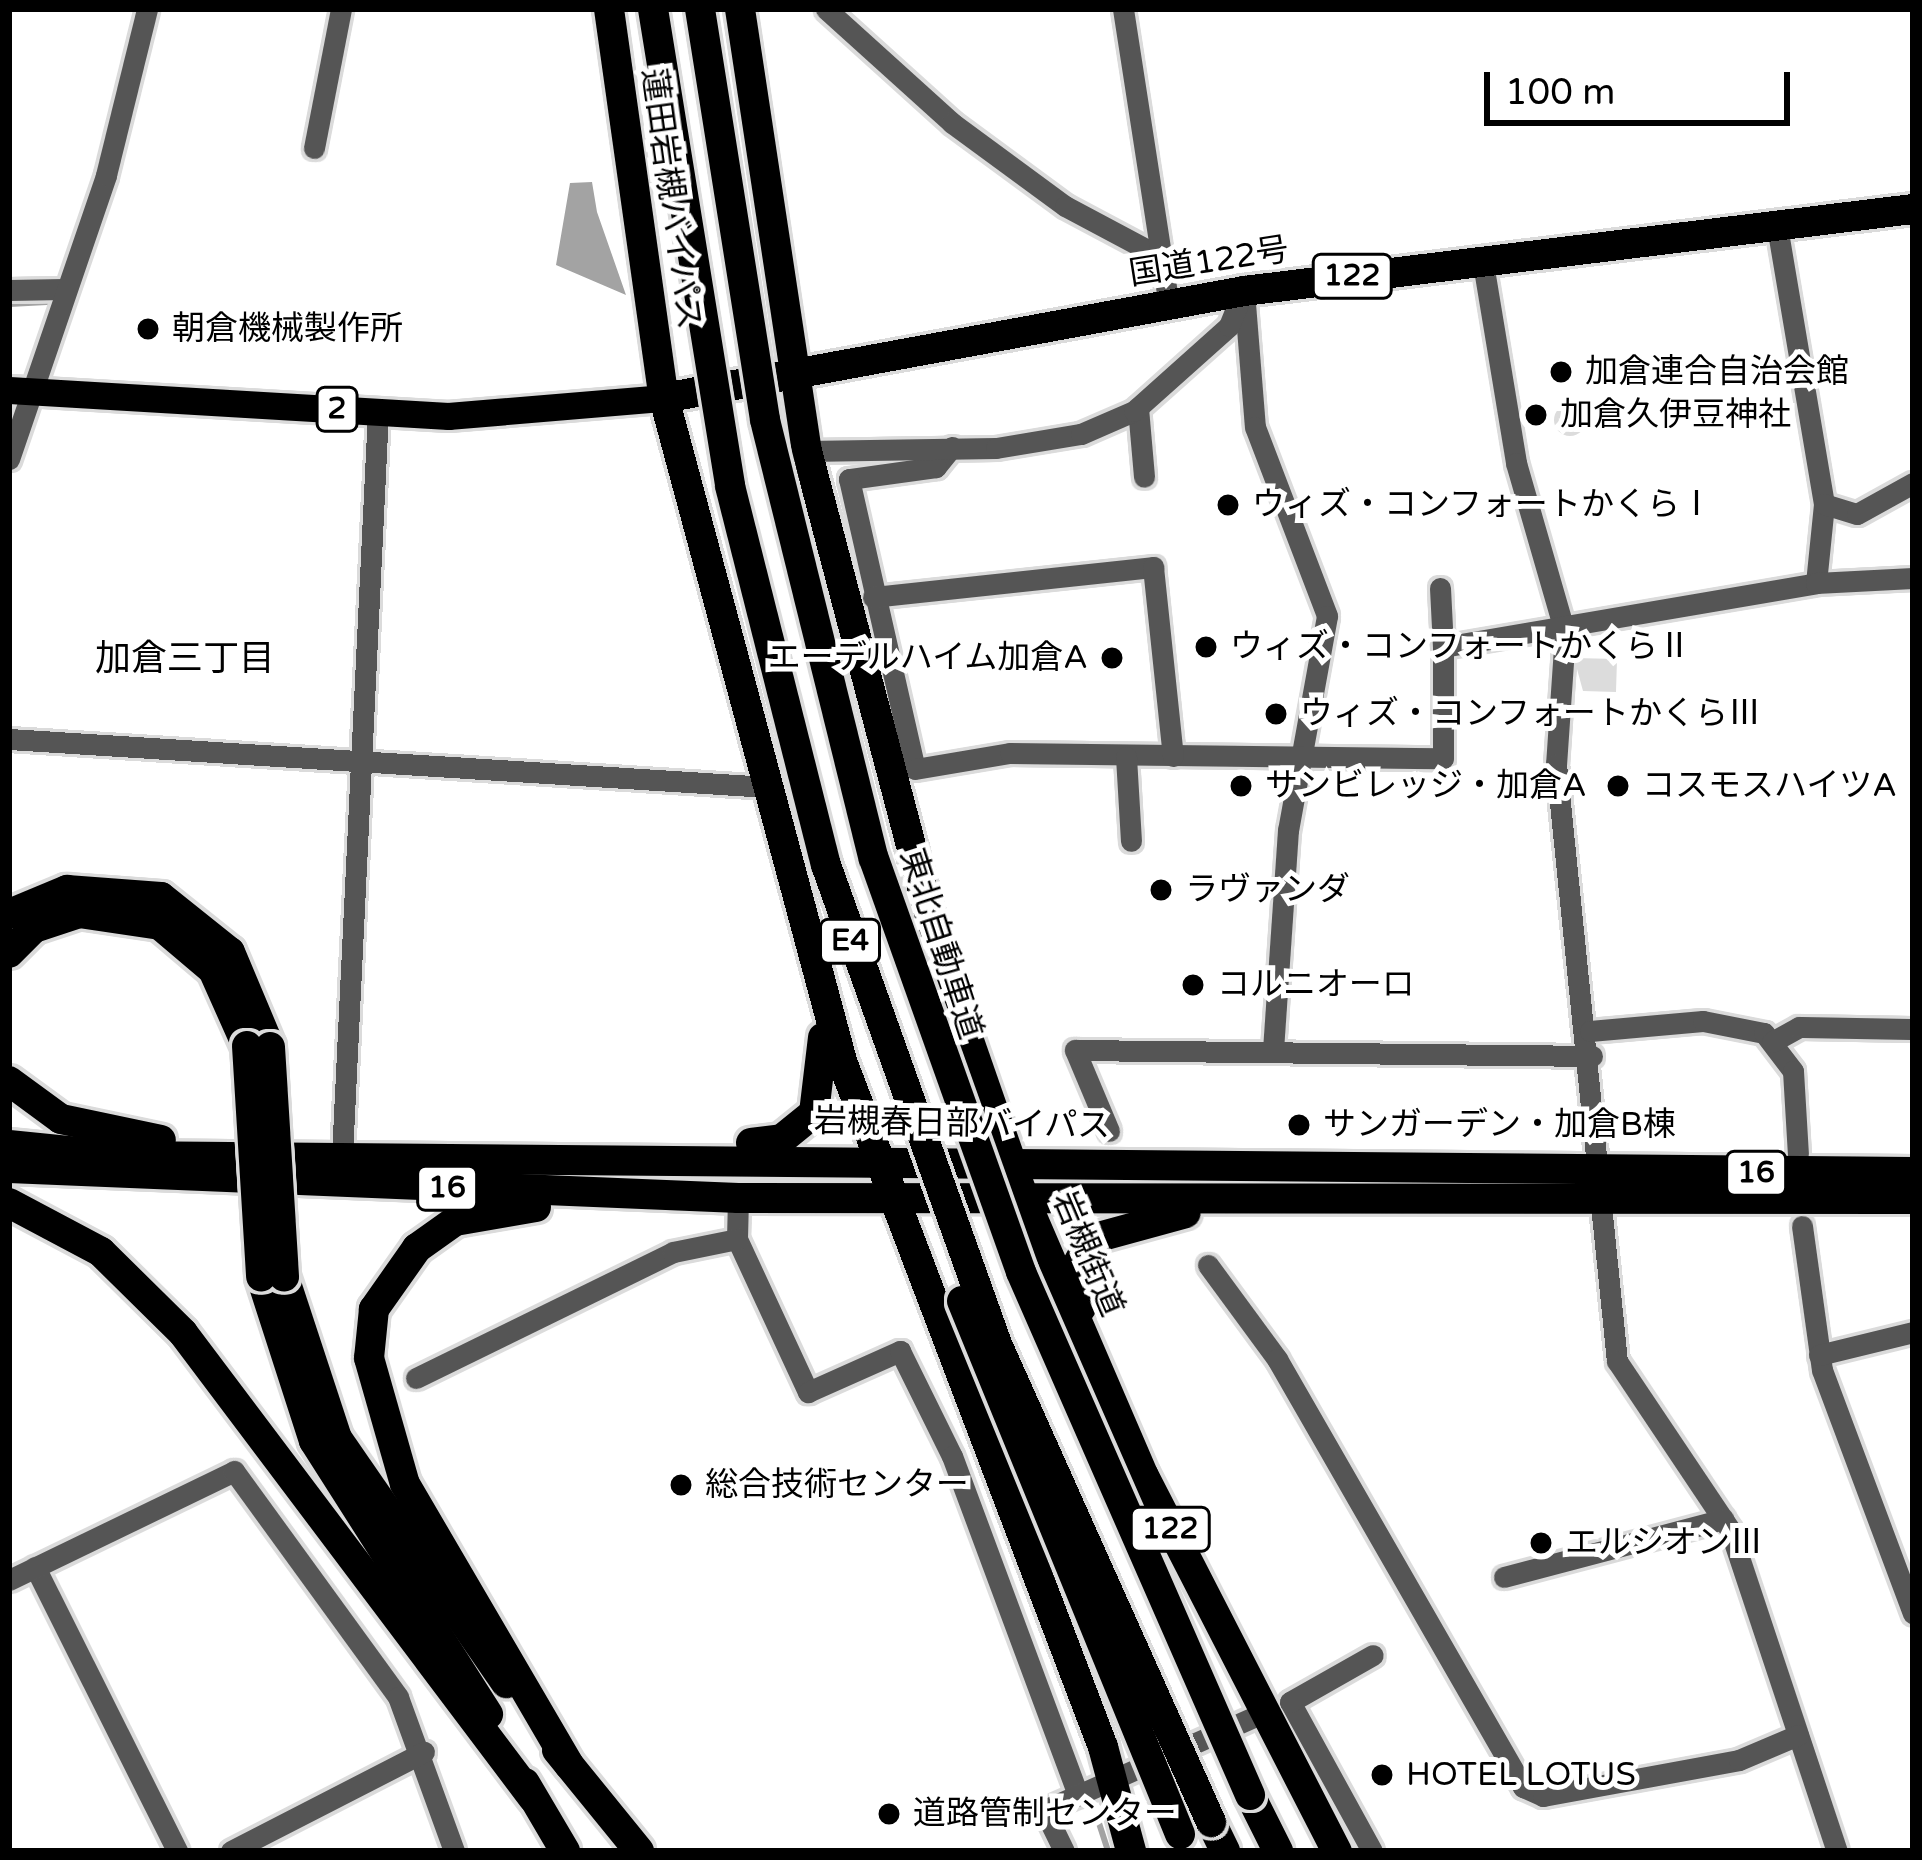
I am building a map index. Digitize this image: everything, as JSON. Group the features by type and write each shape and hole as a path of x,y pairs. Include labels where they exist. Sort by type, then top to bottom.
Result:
{"highway":[{"name":"蓮田岩槻バイパス","path":"609,9 664,398"},
{"name":"E4","path":"653,9 699,328 762,629 914,1132 1225,1851"},
{"name":"東北自動車道","path":"700,9 765,420 874,859 1021,1272 1278,1851"},
{"name":"122","path":"740,9 796,371"},
{"name":"国道122号","path":"664,398 1244,291 1776,221 1913,209"},
{"name":"岩槻街道","path":"796,371 807,451 900,816 1024,1198 1144,1476 1336,1851"},
{"path":"664,398 871,1156 1112,1780 1131,1851"},
{"path":"9,914 67,890 160,897 230,952 258,1047 272,1277 314,1441 464,1669 565,1851"},
{"path":"9,953 34,928 79,913 160,925 213,970 258,1047"},
{"path":"554,1159 731,1146 802,1127 824,1094 822,987"},
{"path":"9,1081 96,1131 336,1156"},
{"path":"984,1085 1004,1123 1077,1162"},
{"path":"914,1132 976,1353 1183,1842"},
{"name":"岩槻春日部バイパス","path":"9,1145 554,1159 871,1156 1913,1199"},
{"name":"岩槻春日部バイパス","path":"9,1168 729,1198 886,1199 1299,1198 1913,1172"},
{"path":"569,1765 397,1464 372,1391 374,1309 403,1261 473,1215 677,1210 729,1198"},
{"path":"1144,1476 1082,1312 1081,1253 1117,1223 1299,1198"},
{"path":"9,1203 101,1252 183,1333 533,1798"},
{"path":"272,1277 302,1356 359,1476 569,1765 639,1851"}],"main road":[{"name":"2","path":"22,391 502,417 664,398"}],"street":[{"path":"9,459 22,391 64,289 147,9"},
{"path":"314,148 341,9"},
{"path":"826,9 952,123 1064,206 1161,257"},
{"path":"1124,9 1169,305"},
{"path":"1776,221 1824,504 1816,583"},
{"path":"1483,257 1516,464 1565,633 1556,764 1590,1031 1617,1361 1723,1519 1838,1851"},
{"path":"9,290 64,289"},
{"path":"807,451 1049,444 1138,408 1229,326 1244,291"},
{"path":"1244,291 1255,428 1327,616 1300,762 1273,1049"},
{"path":"1138,408 1144,477"},
{"path":"336,1156 378,411"},
{"path":"952,447 936,467 849,478 872,597 915,769 1010,753 1300,762 1443,758 1440,588"},
{"path":"1824,504 1857,514 1913,483"},
{"path":"872,597 1153,567 1173,756"},
{"path":"1443,647 1565,633 1816,583 1913,578"},
{"path":"9,739 768,788"},
{"path":"1126,757 1131,841"},
{"path":"1590,1031 1703,1021 1750,1026 1772,1042 1798,1092 1798,1154"},
{"path":"1772,1042 1799,1027 1913,1029"},
{"path":"1109,1131 1075,1049 1592,1056"},
{"path":"729,1198 737,1239 808,1392 900,1351 952,1456 1078,1795"},
{"path":"1802,1226 1819,1355 1913,1614"},
{"path":"416,1378 673,1252 737,1239"},
{"path":"1208,1265 1277,1359 1523,1787 1544,1796 1739,1760 1798,1736"},
{"path":"1819,1355 1913,1332"},
{"path":"9,1580 234,1471 398,1697 424,1752 454,1851"},
{"path":"1504,1577 1723,1519"},
{"path":"35,1567 177,1851"},
{"path":"1372,1851 1290,1702 1373,1655"},
{"path":"1064,1851 1044,1810 1263,1712"},
{"path":"231,1851 424,1752"}],"shaded area":[{"path":"592,182 597,212 626,295 556,265 570,183"},
{"path":"1570,404 1581,409 1586,420 1581,431 1570,436 1559,431 1554,420 1559,409"},
{"path":"1574,658 1617,659 1616,692 1583,691"}],"waterway":[{"path":"9,304 47,302"},
{"path":"1097,1817 1108,1851"}],"place":[{"name":"朝倉機械製作所","path":"148,329"},
{"name":"加倉連合自治会館","path":"1561,372"},
{"name":"加倉久伊豆神社","path":"1536,415"},
{"name":"ウィズ・コンフォートかくらⅠ","path":"1228,505"},
{"name":"ウィズ・コンフォートかくらⅡ","path":"1206,647"},
{"name":"エーデルハイム加倉A","path":"1112,658"},
{"name":"ウィズ・コンフォートかくらⅢ","path":"1276,714"},
{"name":"サンビレッジ・加倉A","path":"1241,786"},
{"name":"コスモスハイツA","path":"1618,786"},
{"name":"ラヴァンダ","path":"1161,890"},
{"name":"コルニオーロ","path":"1193,985"},
{"name":"サンガーデン・加倉B棟","path":"1299,1125"},
{"name":"総合技術センター","path":"681,1485"},
{"name":"エルシオンⅢ","path":"1541,1543"},
{"name":"HOTEL LOTUS","path":"1382,1775"},
{"name":"道路管制センター","path":"889,1814"}],"district":[{"name":"加倉三丁目","path":"185,659"}]}
